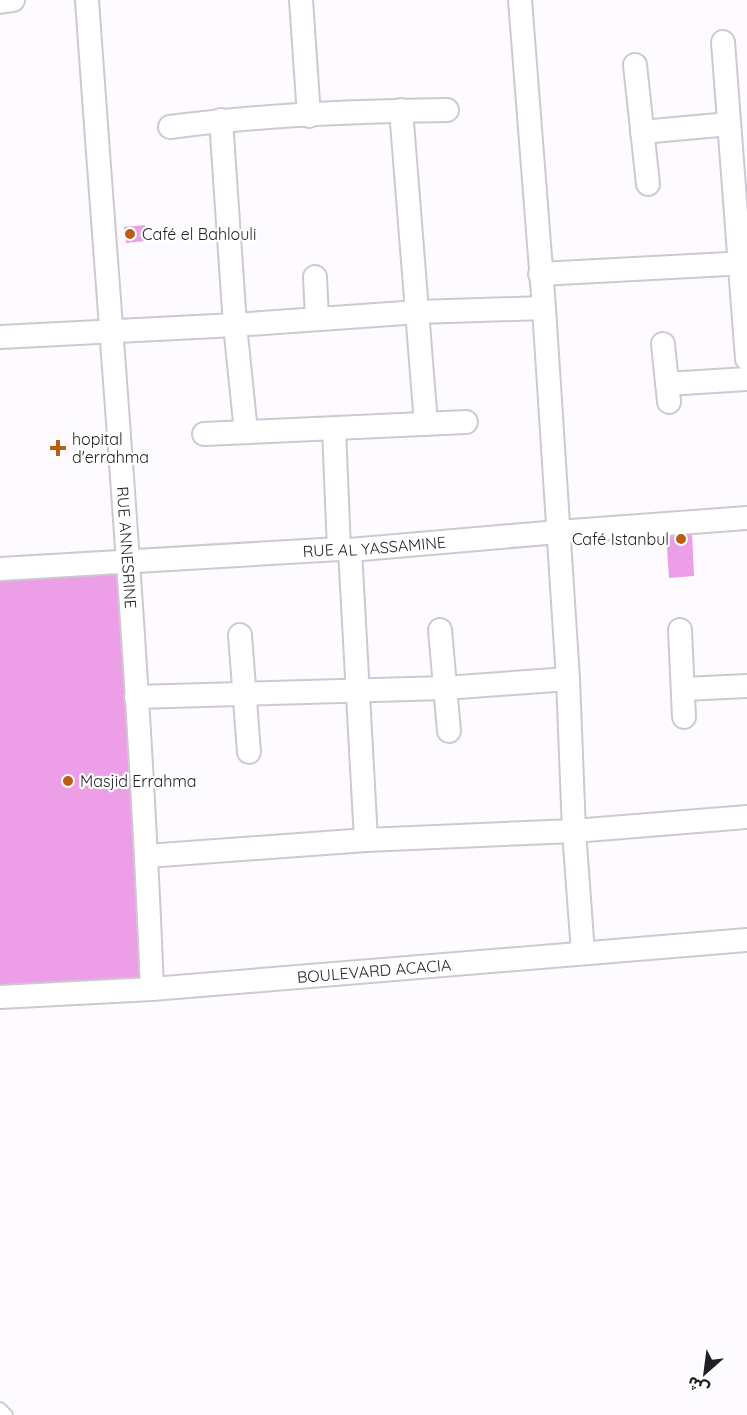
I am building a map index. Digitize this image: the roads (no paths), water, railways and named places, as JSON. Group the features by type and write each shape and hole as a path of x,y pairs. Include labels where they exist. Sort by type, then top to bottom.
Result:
{"street":[{"path":"0,2 13,0"},
{"name":"RUE ANNESRINE","path":"87,0 128,563 147,856 152,989"},
{"path":"301,0 309,116"},
{"path":"520,0 544,308 583,953"},
{"path":"723,42 743,263 747,359"},
{"path":"635,65 648,184"},
{"path":"401,110 426,424"},
{"path":"170,128 221,120 401,110 447,110"},
{"path":"221,120 235,325 246,432"},
{"path":"642,132 729,124"},
{"path":"540,274 743,263"},
{"path":"315,277 317,318"},
{"path":"0,337 235,325 418,312 544,308"},
{"path":"663,344 668,393 747,379"},
{"path":"204,434 466,422"},
{"path":"334,429 357,690 366,840"},
{"name":"RUE AL YASSAMINE","path":"0,569 344,550 747,518"},
{"path":"440,630 448,731"},
{"path":"680,630 684,717"},
{"path":"240,635 249,752"},
{"path":"136,697 445,688 568,679"},
{"path":"684,689 747,686"},
{"path":"147,856 366,840 574,831 747,817"},
{"name":"BOULEVARD ACACIA","path":"0,997 152,989 747,940"}],"lane":[{"path":"0,1408 7,1415"}],"place":[{"name":"Café el Bahlouli","path":"130,234"},
{"name":"hopital d'errahma","path":"58,448"},
{"name":"Café Istanbul","path":"681,539"},
{"name":"Masjid Errahma","path":"68,781"}]}
